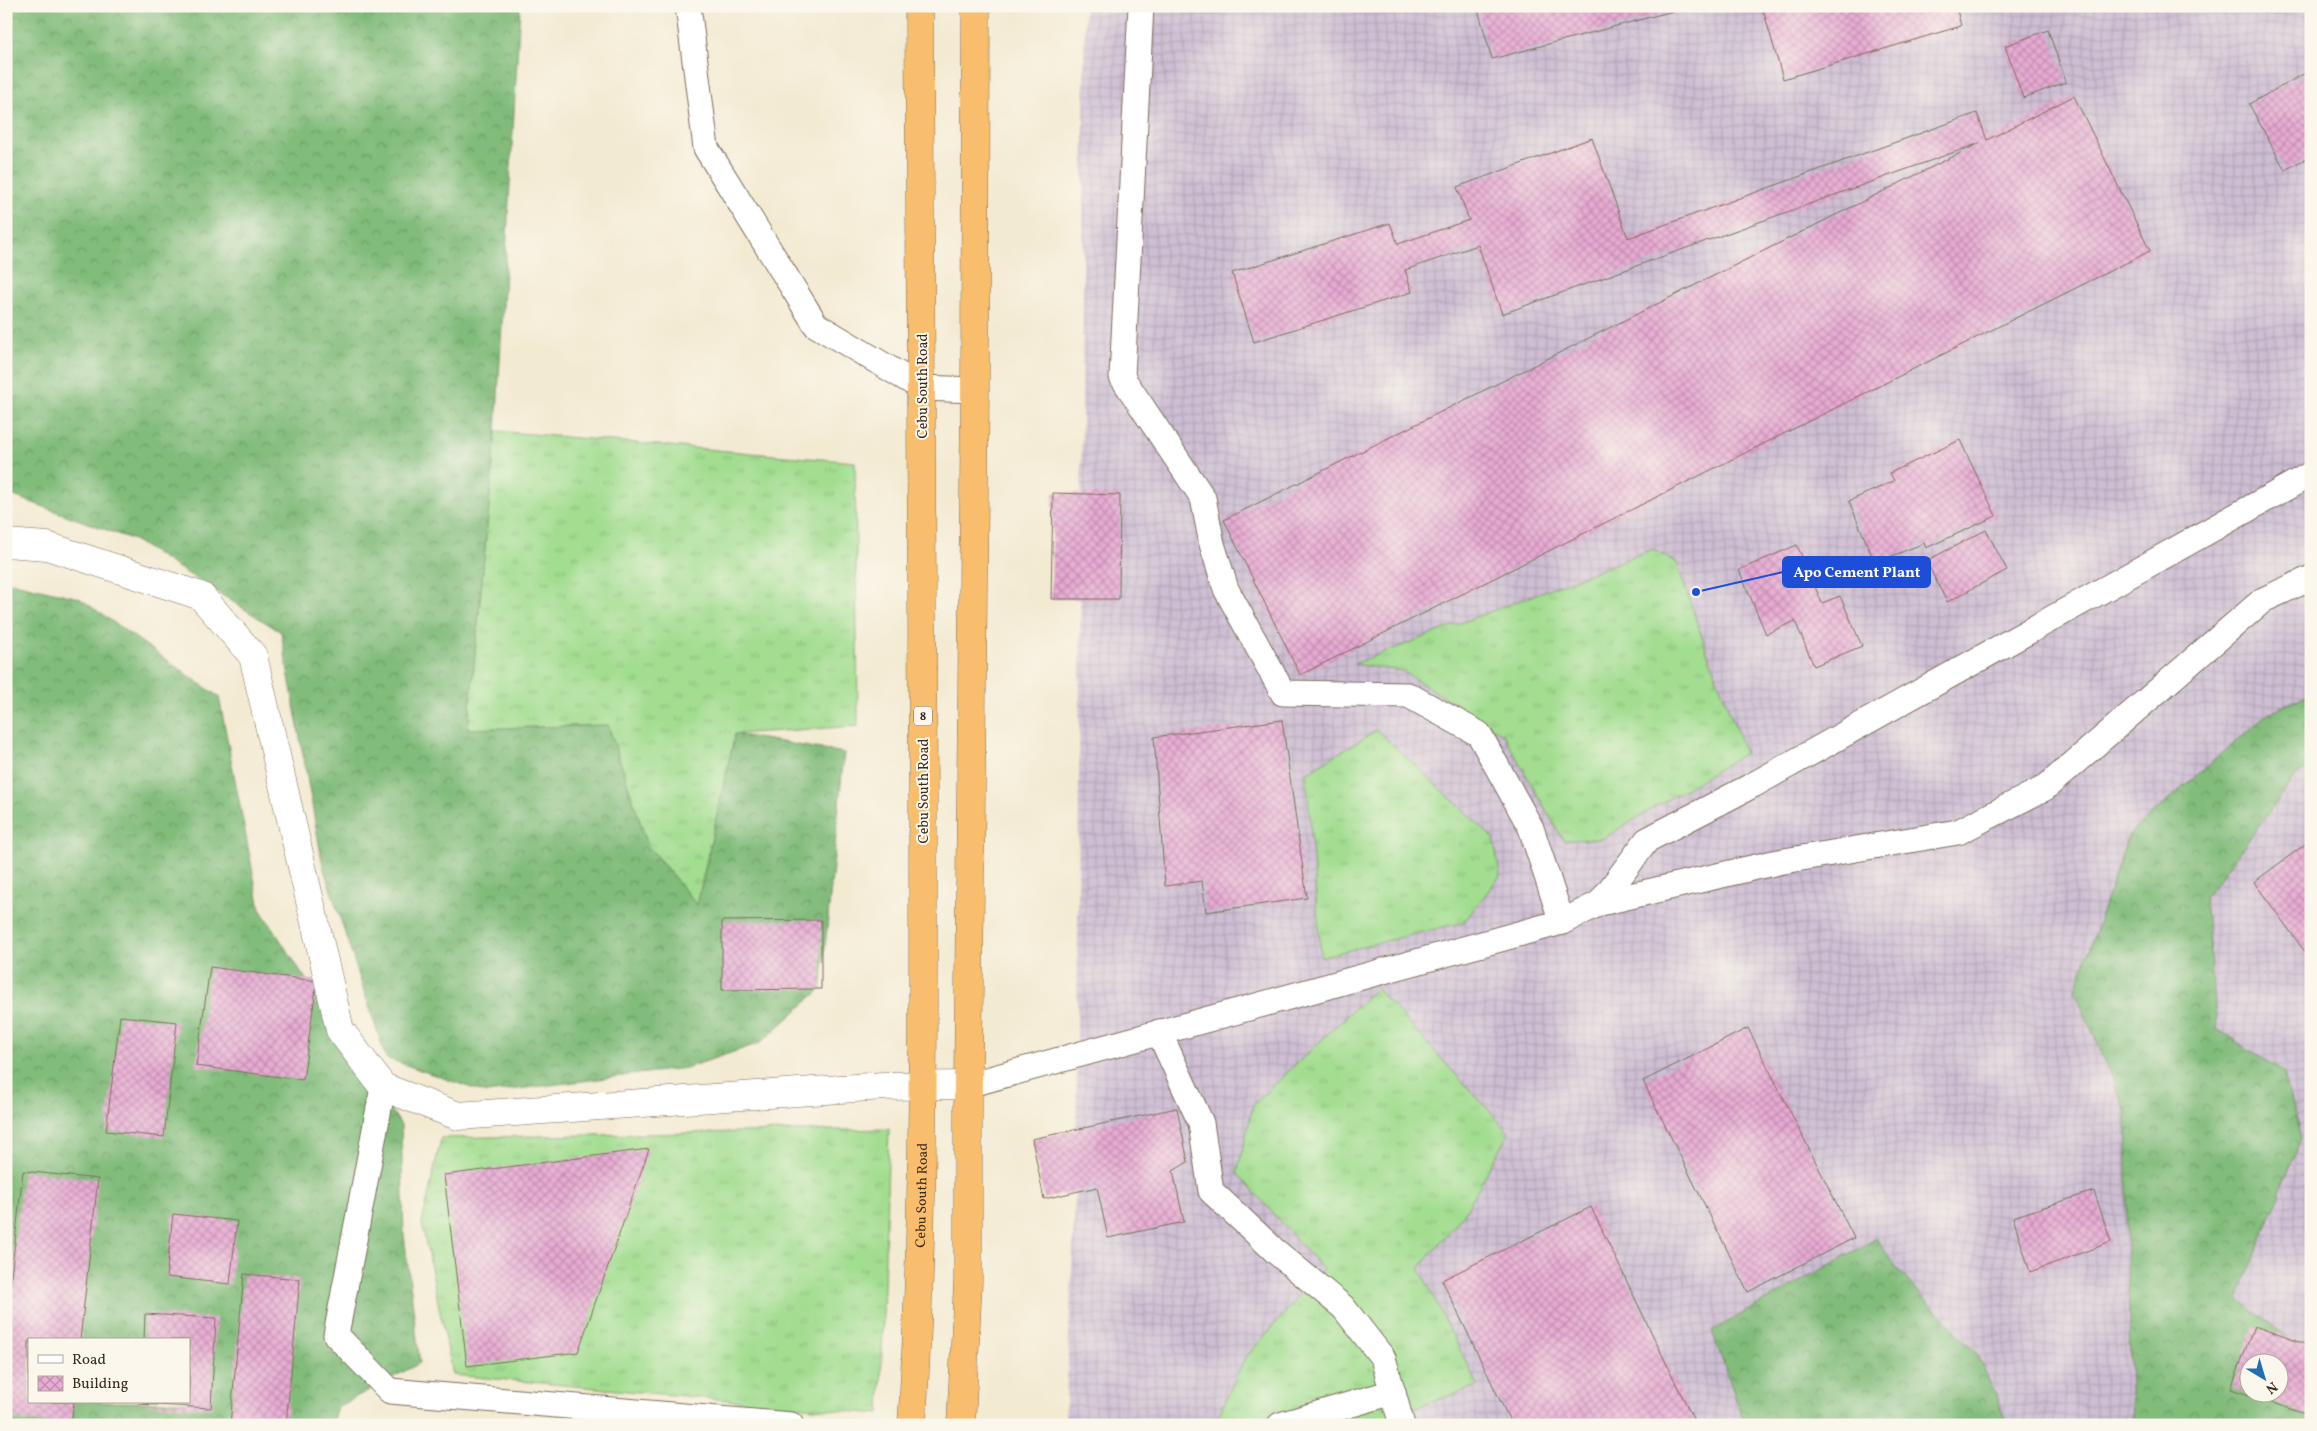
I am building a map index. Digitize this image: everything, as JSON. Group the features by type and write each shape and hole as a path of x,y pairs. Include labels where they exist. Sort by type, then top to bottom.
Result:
{"highway":[{"name":"Cebu South Road","path":"912,1425 920,1300 923,1084 922,388 918,6"},
{"path":"961,1425 968,1281 968,1085 976,390 976,6"}],"street":[{"path":"6,542 47,546 202,596 253,656 340,1030 383,1087 458,1116 923,1084 968,1085"}],"lane":[{"path":"688,6 706,148 816,324 922,388 976,390"},
{"path":"1141,6 1122,376 1203,498 1212,544 1226,589 1283,693 1408,695 1479,734 1531,828 1562,922"},
{"path":"1600,903 1647,840 1753,785 2311,474"},
{"path":"968,1085 1562,922 1600,903 1778,862 1958,832 2045,788 2263,600 2311,578"},
{"path":"1159,1032 1200,1123 1211,1191 1275,1251 1342,1307 1383,1358 1402,1425"},
{"path":"383,1087 336,1335 390,1391 791,1425"},
{"path":"1280,1425 1393,1392"}],"shaded area":[{"path":"1085,6 2311,6 2311,1425 1065,1425 1076,1177"}],"green space":[{"path":"6,6 520,6 496,431 468,729 608,725 648,846 697,905 735,734 844,753 821,989 760,1043 686,1068 486,1093 386,1058 323,866 281,632 134,540 6,493"},
{"path":"496,431 855,462 858,726 735,734 697,905 648,846 608,725 468,729"},
{"path":"1653,549 1677,563 1705,646 1745,753 1602,839 1563,840 1503,734 1402,671 1354,664"},
{"path":"6,581 79,598 219,697 260,909 401,1125 404,1235 420,1363 337,1407 331,1425 6,1425"},
{"path":"2311,693 2311,766 2297,775 2205,898 2217,1029 2283,1071 2301,1139 2238,1299 2311,1356 2311,1425 2132,1425 2127,1254 2127,1112 2075,991 2129,834 2269,713"},
{"path":"1377,730 1494,839 1500,876 1464,922 1321,957 1306,773"},
{"path":"1376,988 1509,1132 1464,1214 1419,1268 1478,1386 1388,1417 1391,1425 1214,1425 1245,1358 1323,1269 1237,1173 1253,1105"},
{"path":"889,1129 880,1414 453,1375 422,1224 441,1138"},
{"path":"1877,1238 1896,1268 1977,1354 2009,1425 1745,1425 1712,1331"}],"building":[{"path":"1477,6 1688,6 1688,7 1492,59"},
{"path":"1762,6 1956,6 1961,26 1783,79"},
{"path":"2048,30 2066,82 2023,98 2005,46"},
{"path":"2311,70 2311,156 2285,170 2249,104"},
{"path":"2074,96 2150,251 1300,675 1224,520 1980,143 1502,314 1478,245 1405,270 1412,292 1254,342 1232,273 1390,223 1398,244 1469,220 1457,187 1592,138 1628,238 1977,113 1987,140"},
{"path":"1960,440 1996,516 1926,548 1924,543 1875,563 1849,501 1894,481 1890,473"},
{"path":"1053,493 1120,495 1119,599 1051,599"},
{"path":"1986,530 2007,570 1947,602 1926,561"},
{"path":"1797,545 1822,603 1840,596 1862,646 1814,666 1795,621 1766,634 1739,570"},
{"path":"1282,720 1307,898 1206,912 1202,881 1165,886 1154,737"},
{"path":"2311,840 2311,960 2254,882"},
{"path":"821,920 821,989 722,990 722,921"},
{"path":"210,967 317,981 303,1080 196,1066"},
{"path":"120,1016 177,1022 164,1137 106,1131"},
{"path":"1748,1028 1854,1238 1748,1292 1643,1081"},
{"path":"1177,1108 1188,1162 1173,1171 1184,1222 1108,1238 1097,1187 1044,1199 1032,1139"},
{"path":"649,1149 578,1352 467,1366 444,1175"},
{"path":"23,1171 98,1179 80,1338 28,1338 28,1404 74,1404 71,1425 6,1419 6,1321"},
{"path":"2094,1191 2111,1242 2030,1272 2013,1217"},
{"path":"1591,1207 1696,1425 1512,1425 1442,1280"},
{"path":"173,1214 237,1221 230,1284 166,1277"},
{"path":"244,1274 300,1279 286,1425 230,1425"},
{"path":"145,1314 216,1318 211,1408 139,1404 190,1404 190,1338 144,1338"},
{"path":"2254,1326 2311,1346 2311,1416 2275,1404 2290,1404 2290,1354 2244,1354"},
{"path":"2240,1364 2240,1392 2231,1389"}],"place":[{"name":"Apo Cement Plant","path":"1696,592"}]}
